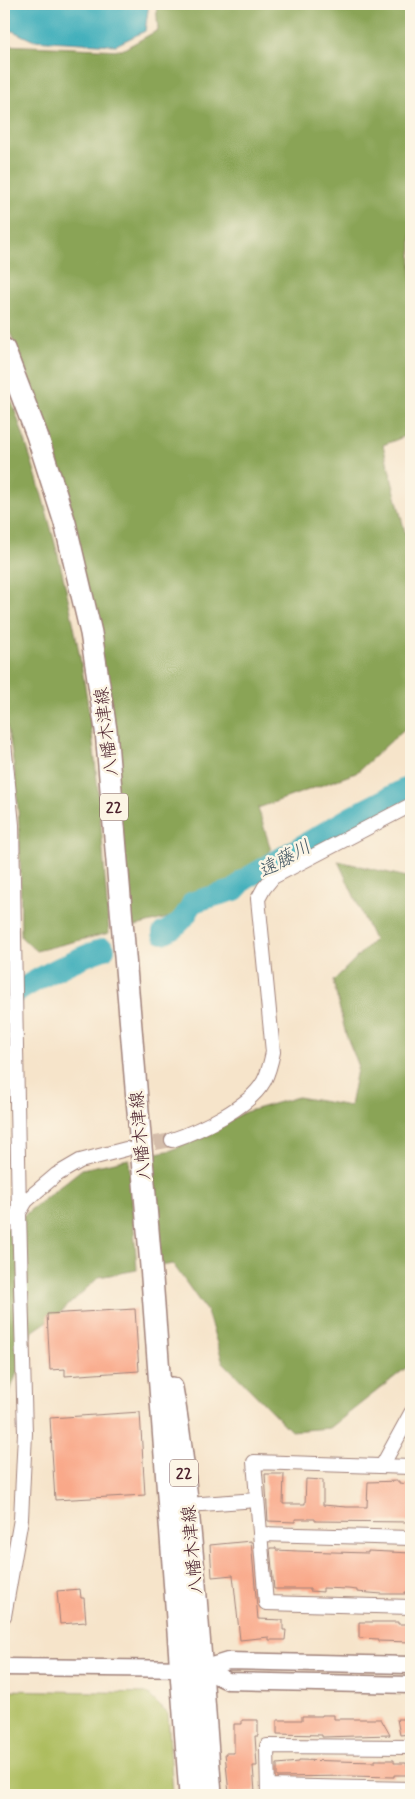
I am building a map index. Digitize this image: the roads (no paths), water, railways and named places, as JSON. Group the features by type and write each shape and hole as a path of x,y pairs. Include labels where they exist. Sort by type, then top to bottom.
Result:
{"main road":[{"name":"八幡木津線","path":"4,349 37,435 65,523 91,633 110,762 152,1278 179,1670 190,1795"},
{"name":"八幡木津線","path":"152,1278 180,1432 202,1670 210,1795"}],"street":[{"path":"4,743 12,825 25,1433 21,1519 4,1616"},
{"path":"172,1140 209,1124 251,1098 264,1082 270,1066 273,1052 258,900 264,888 273,877 411,805"},
{"path":"4,1223 19,1213 26,1201 36,1192 56,1176 80,1161 126,1149"},
{"path":"382,1466 411,1413"},
{"path":"411,1467 254,1462 266,1603 411,1607"},
{"path":"188,1505 257,1500"},
{"path":"260,1534 411,1538"},
{"path":"5,1667 202,1670 228,1661 411,1665"},
{"path":"202,1670 228,1681 411,1685"},
{"path":"411,1747 267,1746 268,1790 411,1789"}],"water":[{"path":"7,4 149,4 145,31 116,45 32,40 4,27 4,9"}],"waterway":[{"name":"遠藤川","path":"163,933 181,921 193,902 235,890 244,880 353,816 411,786"},
{"name":"遠藤川","path":"4,1000 52,971 104,949"}],"tunnel":[{"path":"134,1147 172,1140"}]}
